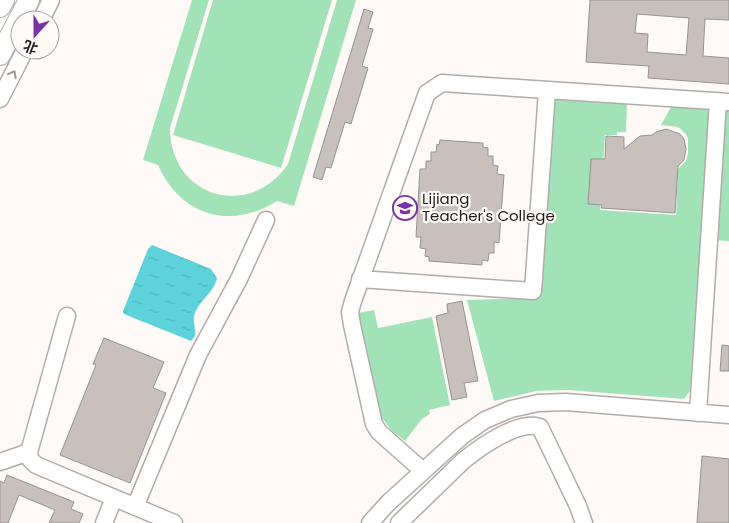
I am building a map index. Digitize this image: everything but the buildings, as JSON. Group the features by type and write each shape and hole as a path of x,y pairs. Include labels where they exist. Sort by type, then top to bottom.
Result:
{"main road":[{"path":"0,7 4,0"},
{"path":"0,55 29,0"}],"street":[{"path":"0,99 21,60"},
{"path":"423,471 379,432 374,424 350,318 360,279 423,101 430,90 442,84 723,102 698,413"},
{"path":"360,279 534,291 547,90"},
{"path":"135,507 198,355 239,279 266,220"},
{"path":"67,316 29,452 30,459 36,465 174,523"},
{"path":"370,523 388,503 474,427 498,414 524,405 566,402 729,415"},
{"path":"399,523 463,460 475,451 500,436 533,424 540,426 578,506 584,523"},
{"path":"0,462 29,452"},
{"path":"104,523 114,498"}],"green space":[{"path":"192,0 209,0 170,128 173,152 183,171 197,185 214,193 234,196 253,192 272,182 288,164 337,0 356,0 294,206 277,201 259,210 242,215 224,216 208,213 193,206 179,196 158,165 143,160"},
{"path":"213,0 332,0 281,168 173,135"},
{"path":"551,97 627,102 626,132 617,132 617,135 605,135 600,210 676,215 678,169 686,161 688,139 686,134 678,127 661,125 671,107 706,108 710,114 690,391 684,399 568,390 536,391 494,401 467,300 540,298"},
{"path":"721,110 729,111 729,241 713,240"},
{"path":"374,310 378,328 432,317 450,405 429,410 430,414 422,419 405,441 390,429 380,415 358,313"}],"water":[{"path":"152,245 211,269 217,278 213,288 196,311 194,316 195,336 191,341 124,314 123,311 148,249"}],"place":[{"name":"Lijiang Teacher's College","path":"405,208"}]}
